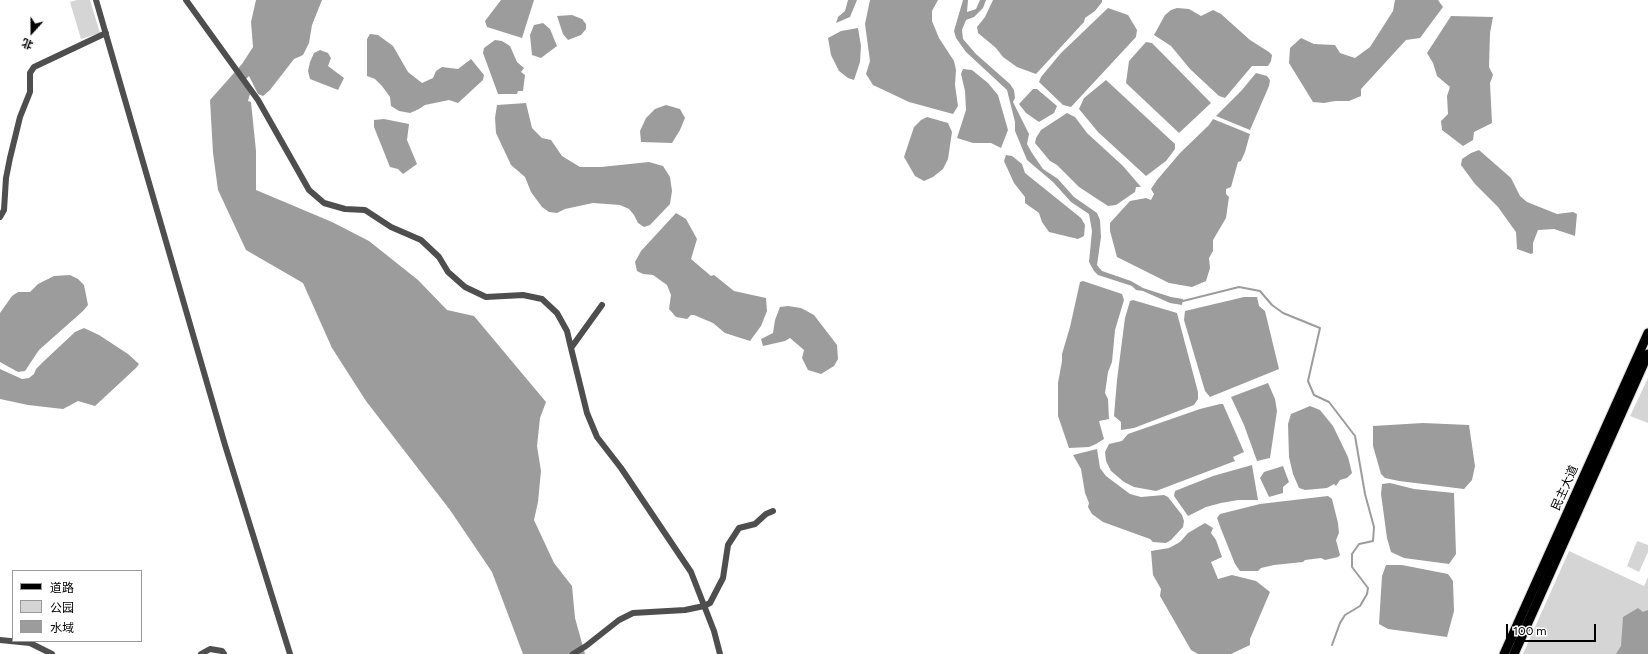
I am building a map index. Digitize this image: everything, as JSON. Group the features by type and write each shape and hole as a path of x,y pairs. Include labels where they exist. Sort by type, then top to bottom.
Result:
{"main road":[{"name":"民主大道","path":"1504,654 1648,332"},
{"name":"民主大道","path":"1514,654 1648,354"}],"street":[{"path":"96,0 225,445 290,654"},
{"path":"186,0 258,100 309,190 324,203 345,210 365,210 391,227 421,240 439,257 448,272 465,287 486,298 523,295 542,299 556,313 567,331 587,413 597,437 662,526 691,572 720,654"},
{"path":"0,217 4,210 10,158 20,117 30,92 30,73 34,67 106,33"},
{"path":"571,348 602,305"},
{"path":"573,654 586,646 619,620 633,613 684,610 704,606 710,603 723,578 728,545 739,528 755,524 766,514 773,511"},
{"path":"0,640 12,641"},
{"path":"20,642 30,643 52,654"},
{"path":"201,654 210,649 222,652 224,654"}],"green space":[{"path":"77,0 90,0 100,33 81,39 70,2"},
{"path":"1648,378 1648,423 1630,416"},
{"path":"1637,541 1648,545 1648,552 1639,572 1627,566"},
{"path":"1569,551 1644,586 1648,577 1648,654 1523,654"}],"water":[{"path":"256,0 322,0 312,25 309,43 303,55 294,59 270,90 263,96 258,94 249,76 243,82 250,94 248,101 251,102 256,151 256,190 332,222 369,241 418,280 447,310 474,316 546,402 540,418 537,446 541,471 538,502 534,520 554,563 572,586 575,618 585,654 523,654 492,572 450,510 366,401 332,348 303,283 246,250 218,190 213,153 210,100 242,64 253,47 251,22"},
{"path":"501,0 534,0 522,38 487,27 485,21"},
{"path":"848,0 857,0 850,17 836,23 838,17 845,11"},
{"path":"870,0 938,0 932,11 932,21 939,38 954,61 956,70 955,85 958,106 953,114 909,102 873,85 866,74 870,61 865,24"},
{"path":"963,0 968,0 967,12 976,9 980,0 986,0 983,8 974,17 966,20 962,30 963,39 976,54 1010,84 1014,90 1015,98 1013,102 1029,134 1027,144 1032,153 1043,169 1058,179 1074,197 1097,213 1100,220 1101,237 1097,265 1102,271 1131,281 1143,288 1171,297 1183,299 1182,305 1170,303 1143,291 1136,290 1132,286 1098,275 1094,271 1089,262 1092,231 1089,214 1071,202 1053,182 1027,160 1015,131 1015,122 1007,90 966,52 956,38 954,31"},
{"path":"993,0 1102,0 1102,2 1095,11 1085,18 1084,22 1036,74 1017,67 1003,57 996,48 978,33 977,27 985,17"},
{"path":"1395,0 1438,0 1443,7 1420,38 1406,40 1361,89 1361,96 1349,101 1324,103 1313,102 1289,63 1290,48 1301,38 1314,44 1335,45 1340,53 1355,58 1370,47 1393,11"},
{"path":"1108,8 1128,15 1137,30 1136,37 1071,107 1063,105 1039,82 1041,77 1061,53"},
{"path":"1177,8 1189,9 1201,16 1213,10 1221,14 1250,40 1272,55 1268,66 1252,66 1225,98 1219,96 1190,69 1171,46 1154,35 1165,15 1171,10"},
{"path":"572,15 582,19 586,24 586,29 581,35 568,40 563,34 557,16"},
{"path":"1451,16 1493,17 1490,33 1489,67 1493,75 1490,83 1492,123 1474,132 1473,140 1463,146 1442,130 1441,121 1448,114 1447,96 1450,87 1437,76 1433,63 1427,53"},
{"path":"543,23 550,29 557,46 541,58 532,55 530,35 534,25"},
{"path":"858,28 861,46 860,62 854,80 848,78 839,71 831,55 828,38 841,31"},
{"path":"370,34 378,35 393,46 408,72 422,83 433,78 436,71 442,67 458,69 471,59 484,75 483,80 458,103 449,100 425,105 410,113 399,111 391,106 390,97 382,86 375,79 367,76 367,39"},
{"path":"495,40 502,41 510,46 517,62 524,68 521,72 525,75 523,91 518,91 517,94 498,94 483,53 484,48"},
{"path":"1146,42 1152,43 1211,103 1179,133 1126,83 1129,61"},
{"path":"320,50 328,53 331,58 328,66 344,78 338,90 310,79 308,71 310,62 314,53"},
{"path":"963,69 972,70 988,83 998,95 1008,130 1001,148 991,143 973,143 957,138 966,110 965,91 961,74"},
{"path":"1256,73 1267,76 1270,80 1269,86 1250,130 1216,116 1242,90"},
{"path":"1106,80 1175,144 1175,149 1166,161 1146,176 1098,132 1079,109 1084,98"},
{"path":"1033,89 1037,89 1057,106 1054,113 1039,122 1026,113 1019,104"},
{"path":"526,103 532,128 542,138 551,140 562,156 580,167 601,167 649,162 663,166 670,177 672,191 670,204 650,225 644,227 638,223 629,209 620,205 593,203 565,209 557,213 549,212 542,207 531,192 525,177 511,165 496,133 495,118 497,105"},
{"path":"666,105 680,109 685,118 672,143 641,142 640,131 646,118 655,109"},
{"path":"1067,113 1075,117 1087,133 1123,166 1141,187 1136,187 1135,192 1116,205 1108,206 1079,187 1057,165 1050,161 1035,143 1036,138 1041,130"},
{"path":"927,117 948,123 952,132 948,159 943,169 933,177 924,181 915,176 904,157 914,127 921,120"},
{"path":"384,119 409,124 407,140 417,164 403,174 398,169 390,167 374,127 374,120"},
{"path":"1213,119 1250,134 1245,152 1241,161 1238,162 1231,187 1226,189 1226,194 1229,197 1226,218 1213,240 1213,251 1209,258 1210,268 1206,281 1192,287 1169,283 1117,257 1110,231 1110,223 1130,201 1146,198 1151,200 1154,194 1151,189 1157,180 1180,153 1209,125"},
{"path":"1479,150 1511,178 1520,196 1527,202 1557,214 1573,212 1577,214 1575,236 1554,229 1538,230 1533,243 1533,253 1531,254 1517,249 1516,232 1498,207 1475,184 1461,165 1462,159"},
{"path":"1006,155 1012,156 1022,164 1025,173 1081,218 1085,225 1084,236 1078,239 1049,232 1042,222 1039,213 1025,203 1025,197 1014,183 1004,161"},
{"path":"676,213 686,219 697,239 691,259 711,276 714,275 734,291 766,298 767,311 761,326 750,341 725,333 713,323 694,315 691,315 687,319 676,317 669,309 671,295 667,285 653,275 643,274 637,271 635,262 641,251"},
{"path":"70,275 78,279 84,285 88,305 39,350 25,371 18,372 0,362 0,313 12,296 18,292 30,292 38,284 54,276"},
{"path":"1083,281 1122,294 1124,300 1115,330 1112,362 1108,372 1105,393 1108,399 1109,419 1099,421 1104,439 1089,447 1069,448 1058,416 1058,383 1062,354 1070,327 1080,282"},
{"path":"1244,297 1257,297 1259,306 1265,311 1279,369 1210,397 1205,391 1184,320 1185,311"},
{"path":"1133,300 1177,313 1198,392 1198,399 1194,405 1134,428 1121,430 1121,422 1114,416 1117,380 1125,318 1130,301"},
{"path":"788,306 801,308 814,315 837,345 838,359 834,366 821,374 808,370 802,358 804,350 790,338 785,341 763,346 761,339 773,333 775,320 780,307"},
{"path":"84,328 99,335 128,354 139,364 95,406 78,401 63,409 28,405 0,399 0,369 22,379 29,378 44,361 75,332"},
{"path":"1268,383 1275,399 1277,411 1270,458 1257,461 1244,425 1231,397"},
{"path":"1223,404 1244,452 1233,457 1235,461 1156,491 1134,487 1124,482 1111,471 1106,461 1105,452 1109,444 1122,441 1128,434 1200,409"},
{"path":"1310,406 1320,410 1333,426 1348,457 1352,473 1347,478 1340,480 1336,486 1334,484 1327,488 1305,490 1299,488 1293,474 1289,457 1288,424 1291,414"},
{"path":"1423,423 1469,425 1475,466 1472,480 1464,489 1399,481 1385,478 1381,474 1373,446 1373,426"},
{"path":"1097,449 1100,468 1106,476 1130,494 1141,497 1164,495 1168,497 1182,515 1184,521 1183,527 1171,540 1166,543 1153,542 1150,539 1103,522 1092,514 1088,507 1089,503 1085,493 1081,469 1073,455"},
{"path":"1252,465 1258,500 1238,500 1221,503 1206,507 1188,516 1174,496 1175,491 1190,485 1213,476"},
{"path":"1283,466 1289,482 1283,487 1283,493 1269,497 1260,478 1264,472"},
{"path":"1390,483 1414,489 1454,493 1456,554 1449,564 1404,558 1391,552 1387,538 1381,494 1382,484"},
{"path":"1328,496 1332,499 1338,523 1339,533 1336,540 1340,555 1338,557 1325,560 1321,558 1305,560 1303,562 1274,565 1261,568 1258,571 1240,571 1235,564 1217,518 1220,514 1260,504"},
{"path":"1205,523 1213,528 1211,533 1216,540 1222,557 1211,562 1218,579 1232,575 1256,581 1270,592 1250,639 1250,645 1231,654 1198,654 1191,650 1160,596 1161,589 1153,575 1151,551 1169,548 1180,542 1188,533"},
{"path":"1386,565 1402,565 1448,574 1453,581 1454,611 1447,637 1388,629 1379,624 1382,576"},
{"path":"1638,608 1643,612 1648,610 1648,654 1616,654 1621,646 1623,617"}],"waterway":[{"path":"1183,301 1239,287 1260,291 1272,305 1283,313 1320,328 1308,381 1314,395 1329,402 1355,436 1365,494 1374,527 1373,541 1359,544 1352,554 1352,567 1368,588 1367,594 1360,606 1345,615 1340,623 1332,645"}]}
